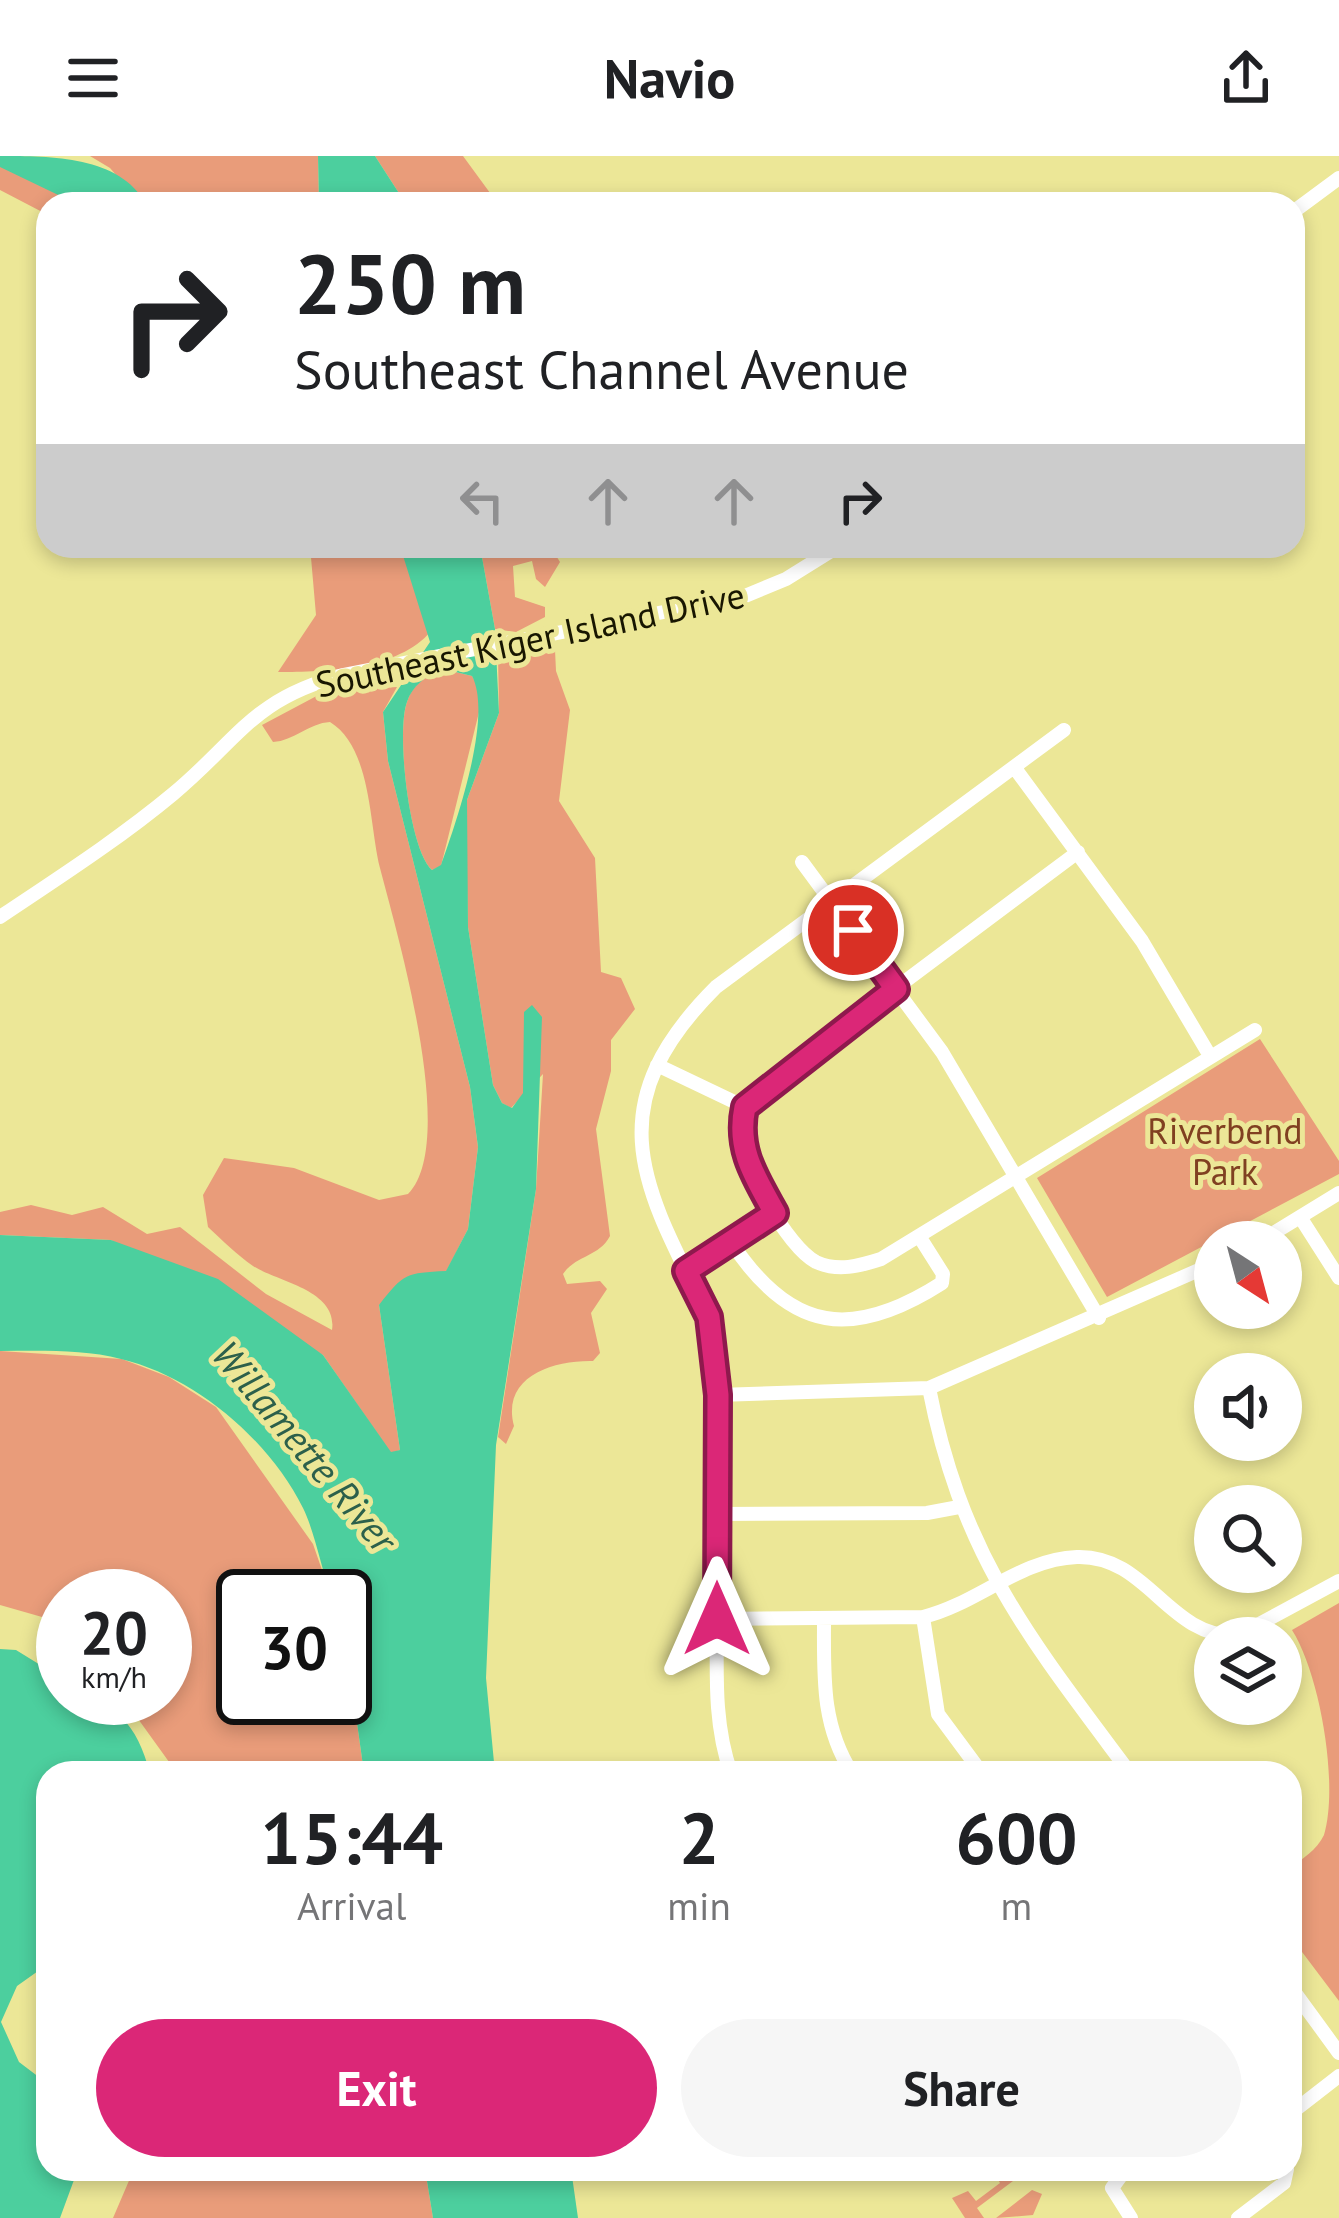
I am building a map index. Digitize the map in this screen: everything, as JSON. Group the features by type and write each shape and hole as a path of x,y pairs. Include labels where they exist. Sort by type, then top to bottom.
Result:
{"street":[{"path":"1305,203 1339,178"},
{"name":"Southeast Kiger Island Drive","path":"0,917 172,795 267,704 343,675 745,596 819,558"},
{"path":"729,1761 717,1702 718,1395 709,1317 646,1187 642,1130 658,1065 687,1016 716,987 1064,730"},
{"path":"1014,767 1142,941 1210,1056"},
{"path":"1078,852 745,1107 740,1130 745,1158 802,1251 838,1267 881,1259 1255,1030"},
{"path":"802,862 942,1052 1099,1318"},
{"path":"658,1065 745,1107"},
{"path":"1339,1193 1302,1220 1339,1278"},
{"path":"686,1271 775,1213"},
{"path":"731,1242 776,1296 812,1316 840,1322 874,1318 905,1306 942,1282 944,1274 920,1235"},
{"path":"718,1395 929,1388 1194,1273"},
{"path":"929,1388 959,1507 996,1586 1121,1761"},
{"path":"717,1514 927,1513 959,1507"},
{"path":"717,1619 923,1617 956,1608 1051,1561 1099,1558 1139,1576 1188,1624 1243,1636 1339,1581"},
{"path":"923,1617 927,1672 938,1714 968,1761"},
{"path":"824,1619 825,1704 833,1741 845,1761"},
{"path":"1302,2002 1339,2053"},
{"path":"1302,2105 1339,2076"},
{"path":"1116,2181 1114,2194 1131,2218"},
{"path":"1238,2218 1285,2181"}],"green space":[{"path":"0,156 71,192 36,192 36,209 0,190"},
{"path":"90,156 318,156 319,192 131,192 110,168"},
{"path":"375,156 463,156 489,192 398,192"},
{"path":"311,558 404,558 431,631 417,644 381,661 278,672 316,615"},
{"path":"482,558 558,558 560,562 545,587 536,579 532,561 513,566 515,597 545,607 545,617 516,632 495,629"},
{"path":"547,643 555,650 556,671 570,710 559,801 595,858 601,972 621,978 635,1009 611,1040 611,1071 596,1129 610,1236 563,1274 567,1284 600,1281 607,1289 591,1313 600,1353 593,1361 547,1368 522,1384 515,1395 514,1426 506,1444 498,1437 536,1189 543,1074 511,1108 502,1103 493,1085 468,927 467,800 499,713 498,654 528,652"},
{"path":"439,668 472,676 483,696 441,866 432,870 411,816 403,738 409,696"},
{"path":"397,687 383,712 388,761 470,1087 478,1147 468,1229 446,1272 436,1272 379,1305 400,1450 391,1453 323,1355 111,1240 0,1235 0,1212 31,1205 72,1215 103,1207 147,1234 180,1227 266,1294 332,1330 326,1305 316,1296 253,1266 208,1227 203,1195 224,1158 294,1168 379,1200 408,1194 422,1168 428,1130 420,1036 361,768 344,734 330,722 273,742 262,725 326,691"},
{"name":"Riverbend Park","path":"1260,1039 1339,1161 1339,1174 1250,1221 1194,1221 1194,1251 1107,1297 1037,1178"},
{"path":"0,1351 122,1359 169,1377 216,1407 313,1544 322,1569 216,1569 216,1725 357,1725 362,1761 168,1761 142,1725 192,1725 192,1569 36,1569 36,1615 0,1605"},
{"path":"1339,1603 1339,2001 1302,1952 1302,1859 1324,1835 1329,1788 1324,1730 1302,1649 1302,1624"},
{"path":"129,2181 427,2181 433,2218 113,2218"},
{"path":"1013,2181 977,2208 984,2218 965,2218 952,2198 968,2191 976,2201 1000,2183"},
{"path":"1032,2190 1042,2194 1033,2215 996,2218"}],"water":[{"path":"0,156 82,162 119,176 137,192 52,192 0,167"},
{"path":"318,156 375,156 398,192 319,192"},
{"name":"Willamette River","path":"404,558 482,558 495,629 499,713 467,800 468,927 493,1085 502,1103 512,1108 523,1093 524,1012 532,1005 542,1017 536,1189 496,1445 486,1678 494,1761 362,1761 357,1725 372,1725 372,1569 323,1569 307,1517 288,1483 227,1415 176,1380 121,1359 61,1351 0,1351 0,1235 111,1240 218,1279 323,1355 391,1452 400,1450 379,1305 407,1277 446,1271 468,1229 478,1147 470,1087 388,761 383,712 430,642","holes":["439,668 472,676 478,716 456,822 441,865 432,870 411,816 403,738 407,702 424,678"]},
{"path":"0,1649 16,1650 36,1662 36,1725 128,1725 146,1761 36,1761 36,1973 17,1986 1,2022 19,2062 36,2075 36,2181 74,2181 60,2218 0,2218"},
{"path":"427,2181 573,2181 578,2218 433,2218"}],"route":[{"path":"717,1619 718,1395 709,1317 686,1271 775,1213 745,1158 740,1130 745,1107 757,1092 896,989 853,930"}]}
